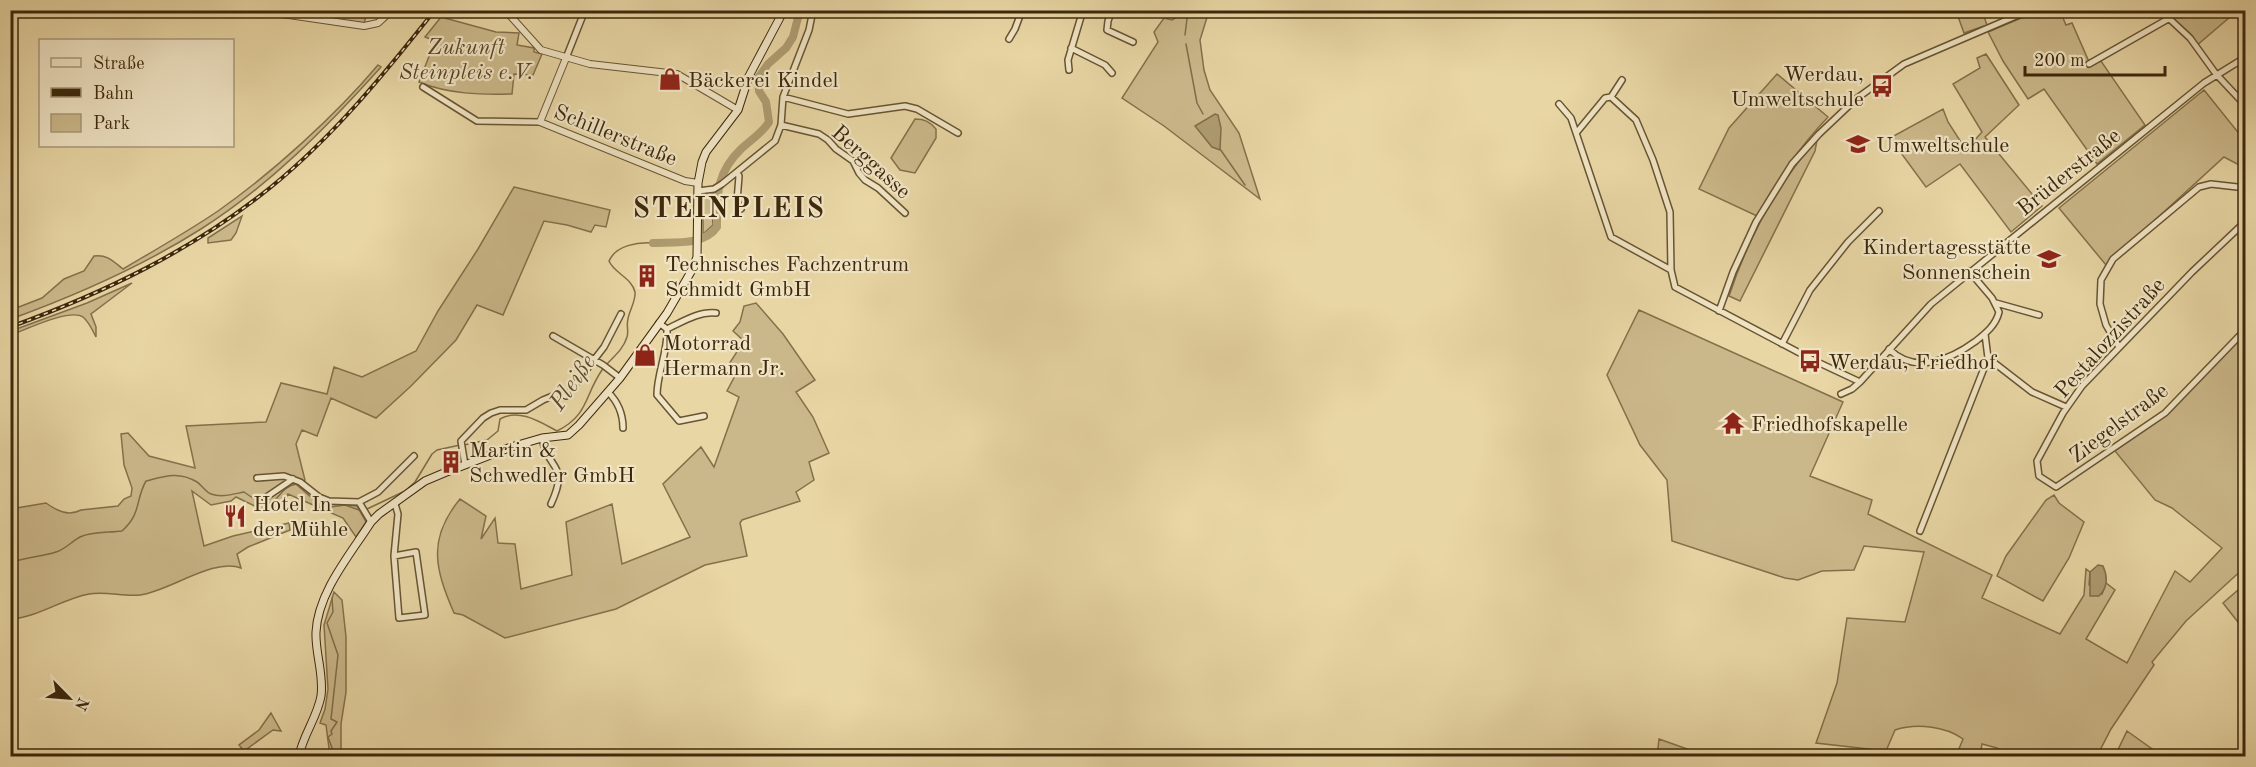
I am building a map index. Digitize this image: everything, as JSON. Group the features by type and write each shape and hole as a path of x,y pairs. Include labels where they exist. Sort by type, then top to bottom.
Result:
{"main road":[{"path":"299,755 314,719 321,693 316,632 321,606 328,589 369,519 426,482 465,465 511,447 542,438 561,436 573,431 608,393 686,283 697,256 696,185 702,162 706,152 738,110 749,76 781,12"}],"street":[{"path":"255,10 364,26 378,23 392,10"},
{"path":"505,10 541,50 590,64 677,74 738,110"},
{"path":"540,122 585,10"},
{"path":"696,185 714,189 775,141 781,125 783,97 809,30 813,10"},
{"path":"1008,39 1015,29 1022,10"},
{"path":"1069,70 1068,60 1083,10"},
{"path":"1112,10 1107,30 1133,42"},
{"path":"1719,311 1756,222 1792,164 1819,134 1856,99 1904,64 2030,10"},
{"path":"2160,10 2190,38 2216,74 2246,106"},
{"path":"2089,64 2168,19"},
{"path":"1071,48 1105,65 1112,73"},
{"name":"Brüderstraße","path":"1841,394 1860,382 1931,304 1970,271 2216,74 2246,57"},
{"path":"1576,132 1605,98 1611,97 1622,80"},
{"name":"Schillerstraße","path":"423,87 477,122 540,122 696,185"},
{"path":"783,97 848,114 905,106 916,109 958,134"},
{"path":"1611,97 1636,120 1653,160 1670,212 1671,270 1675,287 1782,344 1860,382"},
{"path":"1559,104 1571,118 1611,237 1671,270"},
{"name":"Berggasse","path":"781,125 819,134 828,140 853,161 865,180 878,188 905,213"},
{"path":"737,173 739,176 737,201 741,209"},
{"path":"2119,347 2106,325 2100,304 2101,279 2113,259 2199,187 2211,184 2246,188"},
{"path":"1782,344 1810,290 1848,242 1879,211"},
{"name":"Pestalozzistraße","path":"2056,487 2039,476 2037,461 2066,407 2082,386 2119,347 2192,272 2246,221"},
{"path":"1889,349 1898,357 1913,363 1934,362 1951,357 1985,334 1995,323 1999,312 1996,303 1970,271"},
{"path":"1996,303 2039,315"},
{"path":"667,329 709,312 716,313"},
{"path":"465,465 461,441 476,425 491,413 501,410 526,410 560,393 566,396 604,347 621,314"},
{"path":"659,323 667,329 668,340 657,395 679,421 704,416"},
{"name":"Ziegelstraße","path":"2056,487 2165,413 2246,329"},
{"path":"1920,531 1988,358 1985,334"},
{"path":"553,336 605,366 620,378"},
{"path":"1988,358 2032,392 2066,407"},
{"path":"608,393 623,416 623,428"},
{"path":"542,438 543,446 559,474 559,482 551,504"},
{"path":"256,478 274,476 293,479 319,497 329,501 359,502 378,492 414,456"},
{"path":"265,498 293,479"},
{"path":"359,502 369,519"},
{"path":"394,556 417,552 425,615 399,618 394,556 398,514 395,504"},
{"path":"289,756 292,753 299,755"}],"green space":[{"path":"319,11 368,11 364,23 316,18"},
{"path":"1180,11 1209,11 1200,40 1204,70 1210,90 1239,133 1260,199 1164,126 1122,98 1158,42 1154,32 1164,18 1172,20 1179,16"},
{"path":"1956,11 1982,11 1987,25 1964,33"},
{"path":"2038,11 2060,11 2066,25 2072,23 2090,64 2101,61 2145,125 2097,164 2044,89 2028,99 2003,61 1988,32"},
{"path":"2160,11 2237,11 2196,46"},
{"name":"Zukunft Steinpleis e.V.","path":"441,17 496,32 519,33 517,45 534,48 534,52 542,54 533,75 514,74 512,94 465,93 419,82 435,41 425,37"},
{"path":"1986,54 2019,105 1985,137 2042,206 2011,232 1960,164 1926,187 1890,138 1943,109 1948,122 1966,150 1982,132 1953,84 1980,68 1977,58"},
{"path":"378,65 381,67 340,112 274,175 226,212 178,243 132,268 11,319 11,310 42,298 64,279 84,271 94,256 106,257 123,269 218,211 302,143"},
{"path":"1777,74 1828,117 1789,164 1757,216 1699,189 1729,128"},
{"path":"2204,90 2245,141 2239,165 2224,157 2106,265 2059,208"},
{"path":"915,119 932,124 936,129 936,138 915,173 900,170 891,158"},
{"path":"1817,140 1815,151 1740,301 1729,296 1754,233 1776,194"},
{"path":"514,187 610,210 606,227 595,225 591,232 544,221 503,315 477,305 456,340 376,418 331,398 317,436 302,430 296,444 305,480 300,487 327,501 357,506 366,522 356,537 343,518 288,494 281,508 261,509 236,497 231,501 211,505 192,491 204,546 233,536 289,523 290,530 248,547 237,554 241,568 218,567 151,593 140,595 102,593 79,596 31,615 11,619 11,509 46,503 58,510 71,513 118,506 124,499 131,496 132,488 124,465 121,434 128,433 149,456 195,468 186,426 266,422 281,383 327,394 334,367 362,377 416,351"},
{"path":"714,192 711,199 713,225 703,234 703,197"},
{"path":"242,216 231,240 208,243 208,238"},
{"path":"132,283 91,314 96,327 96,337 85,319 77,315 58,317 11,335 11,331 87,303"},
{"path":"756,303 783,334 815,380 796,392 813,417 829,453 809,462 814,480 796,492 800,501 742,520 740,523 747,556 705,565 616,609 505,638 463,615 454,613 442,582 438,554 442,528 460,499 486,516 481,539 495,518 498,543 515,544 521,589 572,575 566,522 612,504 622,564 690,537 663,484 701,447 714,467 739,397 727,391 738,370 729,364 744,341 733,331 740,322 744,306"},
{"path":"1639,310 1843,402 1810,476 1872,500 1868,514 1992,575 1982,598 2060,634 2084,595 2086,569 2090,572 2089,585 2102,594 2106,583 2115,590 2086,639 2127,663 2175,571 2190,582 2222,548 2172,508 2155,500 2115,451 2167,414 2245,333 2245,567 2186,621 2152,662 2154,665 2111,729 2097,756 2010,756 1997,748 1982,744 1980,756 1956,756 1963,739 1948,731 1921,726 1895,730 1886,751 1816,743 1837,683 1847,618 1905,622 1924,552 1864,546 1854,570 1822,571 1798,580 1785,578 1672,541 1667,480 1640,445 1607,375"},
{"path":"2054,495 2059,503 2084,522 2069,558 2043,601 1997,576 2006,556 2046,500"},
{"path":"2245,584 2245,631 2223,603"},
{"path":"334,592 342,600 346,637 346,692 341,724 341,756 330,756 326,725 320,723 328,689 324,625"},
{"path":"271,713 281,731 273,730 244,751 239,745 259,730"},
{"path":"2127,731 2162,756 2115,756"},
{"path":"1659,739 1707,756 1657,756"}],"shaded area":[{"path":"1215,114 1218,115 1221,128 1220,150 1212,147 1195,126"},
{"path":"2098,565 2103,566 2105,570 2106,585 2099,596 2090,596 2090,572"}],"waterway":[{"name":"Pleiße","path":"653,243 697,240 717,227 718,194 727,166 733,157 769,122 766,102 759,91 758,78 768,64 786,48 793,37 800,10"},
{"path":"1185,35 1188,10"},
{"path":"1186,44 1197,103 1203,114"},
{"path":"1220,149 1245,185"},
{"name":"Pleiße","path":"464,445 487,440 498,431 500,419 507,416 529,418 557,431 581,412 596,379 623,347 628,335 627,321 635,292 630,283 609,261 622,248 634,244 653,243"},
{"name":"Pleiße","path":"367,509 405,491 415,482 432,454 437,450 460,445"},
{"name":"Pleiße","path":"10,563 56,552 85,535 122,531 133,518 146,481 166,476 184,476 199,483 209,493 215,495 244,492 264,503 270,503 288,487 296,484 313,499 330,507 345,505 362,511"},
{"path":"332,598 333,612 327,623 338,655 331,719 337,722 331,731 332,734 328,737 335,756"}],"railway":[{"path":"10,327 79,300 146,268 211,231 241,210 316,147 378,80 435,10"}],"place":[{"name":"Bäckerei Kindel","path":"670,79"},
{"name":"Werdau, Umweltschule","path":"1882,86"},
{"name":"Umweltschule","path":"1858,144"},
{"name":"Kindertagesstätte Sonnenschein","path":"2049,259"},
{"name":"Technisches Fachzentrum Schmidt GmbH","path":"647,276"},
{"name":"Motorrad Hermann Jr.","path":"645,355"},
{"name":"Werdau, Friedhof","path":"1810,361"},
{"name":"Friedhofskapelle","path":"1733,423"},
{"name":"Martin & Schwedler GmbH","path":"451,462"},
{"name":"Hotel In der Mühle","path":"235,516"}],"district":[{"name":"STEINPLEIS","path":"729,207"}]}
